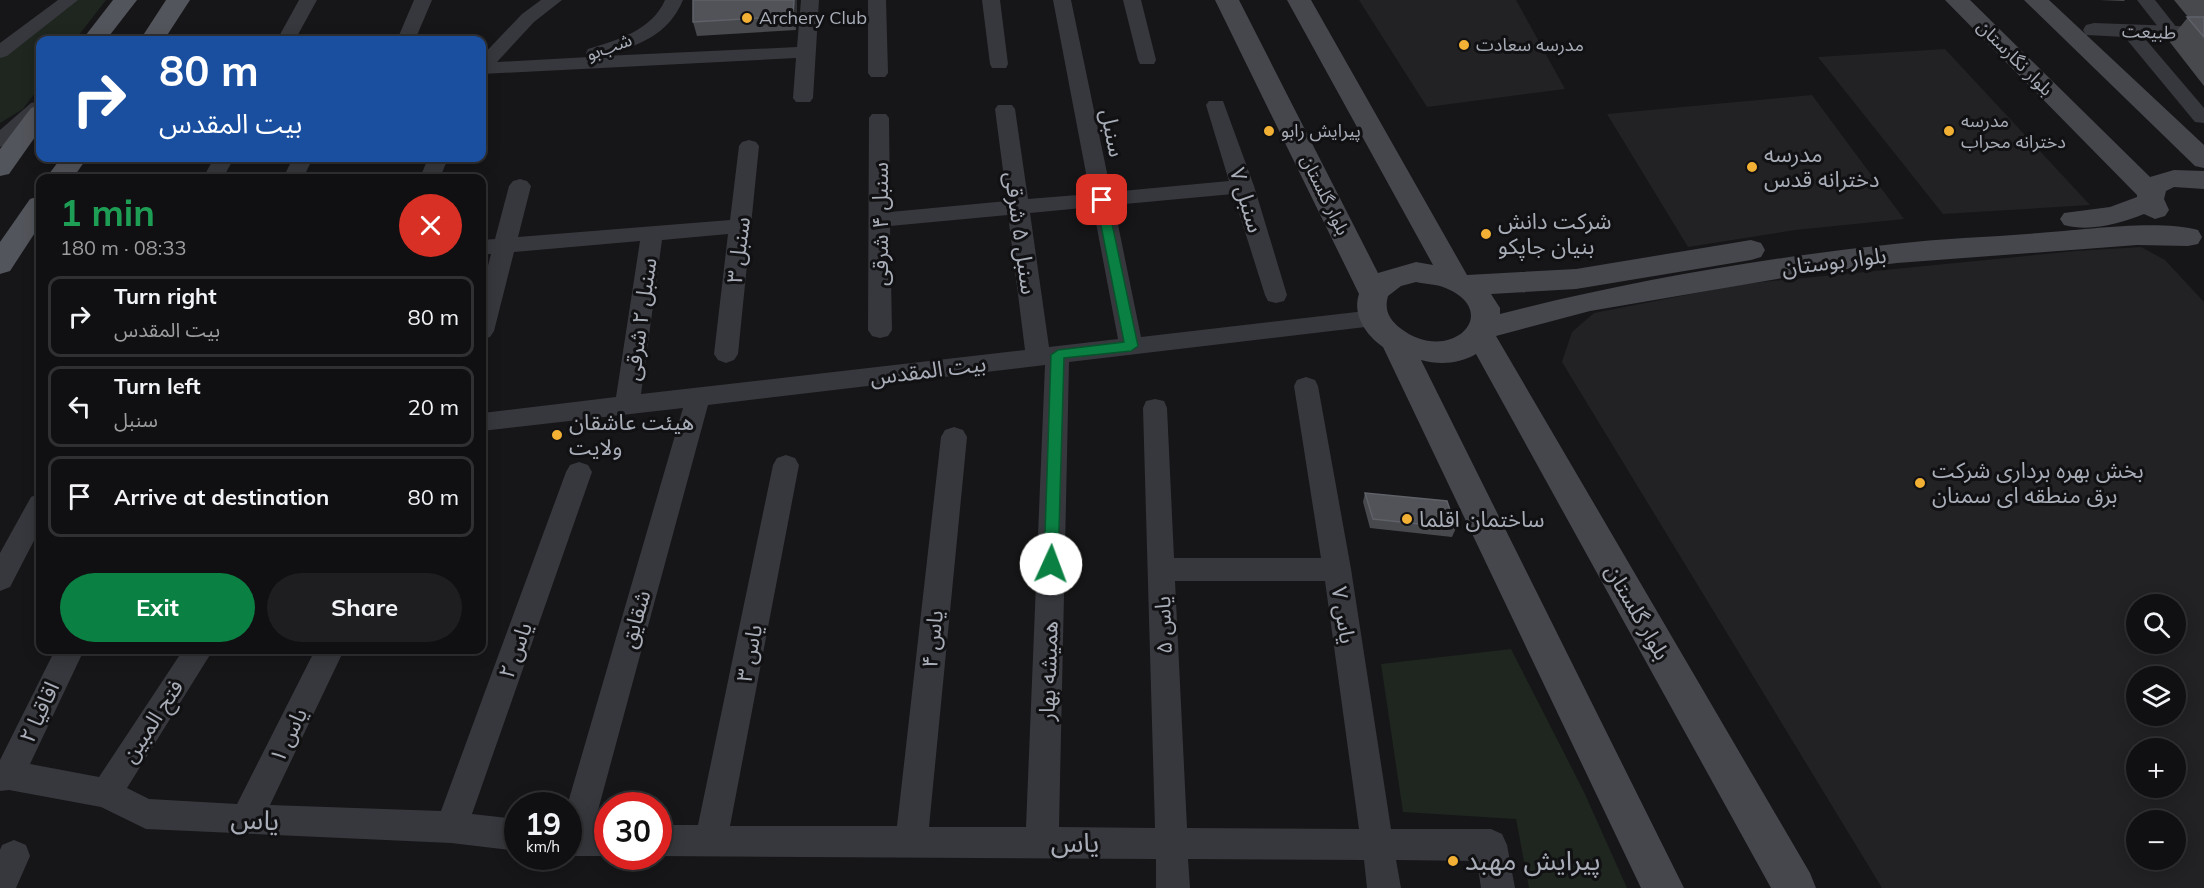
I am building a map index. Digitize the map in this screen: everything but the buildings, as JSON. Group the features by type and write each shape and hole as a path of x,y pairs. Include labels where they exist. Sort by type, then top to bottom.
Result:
{"main road":[{"path":"97,36 125,0"},
{"path":"155,36 178,0"},
{"name":"بلوار گلستان","path":"1227,0 1663,888"},
{"path":"1299,0 1461,282"},
{"name":"بلوار نگارستان","path":"1957,0 2150,197 2157,214 2170,226 2199,242"},
{"path":"2036,0 2204,160"},
{"path":"0,168 36,117"},
{"name":"بلوار بوستان","path":"1461,282 1576,279 1743,251 1881,233 2113,216 2150,197 2155,185 2165,180 2179,178 2204,180"},
{"path":"0,264 36,211"},
{"name":"بلوار بوستان","path":"1484,332 1590,301 1806,264 1897,253 2125,236 2199,242"},
{"path":"1416,272 1436,273 1461,282 1478,295 1485,305 1488,317 1484,332 1469,345 1453,351 1434,352 1414,348 1381,317 1383,282 1398,275 1416,272"},
{"name":"بلوار گلستان","path":"1484,332 1795,888"}],"street":[{"path":"0,52 69,0"},
{"path":"288,36 308,0"},
{"path":"408,36 423,0"},
{"path":"486,63 528,18 553,0"},
{"name":"شب‌بو","path":"563,64 633,41 667,16 674,0"},
{"path":"803,98 810,0"},
{"path":"877,0 878,74"},
{"path":"991,0 999,64"},
{"name":"سنبل","path":"1062,0 1131,346"},
{"path":"1132,0 1148,60"},
{"path":"2146,0 2172,33"},
{"name":"طبیعت","path":"2094,30 2204,34"},
{"path":"2129,31 2202,118"},
{"path":"486,67 806,52"},
{"name":"سنبل ۷","path":"1216,105 1276,295"},
{"name":"سنبل ۵ شرقی","path":"1005,109 1017,207 1048,356"},
{"path":"0,139 14,133 36,114"},
{"name":"سنبل ۴ شرقی","path":"879,118 880,330"},
{"name":"سنبل ۳","path":"726,354 749,146"},
{"path":"486,315 520,186"},
{"path":"881,220 1243,186"},
{"path":"486,247 741,226"},
{"name":"سنبل ۲ شرقی","path":"627,405 652,233"},
{"name":"بیت المقدس","path":"486,422 1381,317"},
{"name":"همیشه بهار","path":"1042,843 1048,356"},
{"name":"یاس ۷","path":"1306,386 1337,569 1384,888"},
{"name":"شقایق","path":"582,802 698,397"},
{"name":"یاس ۵","path":"1155,408 1173,888"},
{"name":"یاس ۴","path":"911,842 954,437"},
{"name":"یاس ۳","path":"711,842 786,465"},
{"name":"یاس ۲","path":"451,827 579,472"},
{"path":"0,579 36,512"},
{"path":"1161,570 1337,569"},
{"name":"اقاقیا ۲","path":"5,776 67,654"},
{"name":"فتح المبین","path":"106,793 196,654"},
{"name":"یاس ۱","path":"246,820 328,654"},
{"name":"یاس","path":"5,776 106,793 146,814 451,827 504,833"},
{"name":"یاس","path":"672,841 1491,845 1498,888"}],"shaded area":[{"path":"74,0 106,0 78,36 36,36 36,91 23,109 0,123 0,54"},
{"name":"مدرسه سعادت","path":"1359,0 1516,0 1565,89 1427,107"},
{"name":"مدرسه دخترانه محراب","path":"1945,49 2090,205 1943,214 1818,57"},
{"name":"مدرسه دخترانه قدس","path":"1812,95 1904,219 1795,230 1688,247 1607,114"},
{"name":"بخش بهره برداری شرکت برق منطقه ای سمنان","path":"2141,247 2165,260 2204,302 2204,888 1882,888 1562,362 1572,332 1594,313 1742,284 2076,251"},
{"path":"1511,649 1584,792 1627,888 1529,888 1516,819 1403,812 1381,664"}],"place":[{"name":"Archery Club","path":"747,18"},
{"name":"مدرسه سعادت","path":"1464,45"},
{"name":"پیرایش رابو","path":"1269,131"},
{"name":"مدرسه دخترانه محراب","path":"1949,131"},
{"name":"مدرسه دخترانه قدس","path":"1752,167"},
{"name":"شرکت دانش بنیان جاپکو","path":"1486,234"},
{"name":"هیئت عاشقان ولایت","path":"557,435"},
{"name":"بخش بهره برداری شرکت برق منطقه ای سمنان","path":"1920,483"},
{"name":"ساختمان اقلما","path":"1407,519"},
{"name":"پیرایش مهبد","path":"1453,861"}],"route":[{"path":"1051,564 1058,355 1131,346 1102,200"}]}
